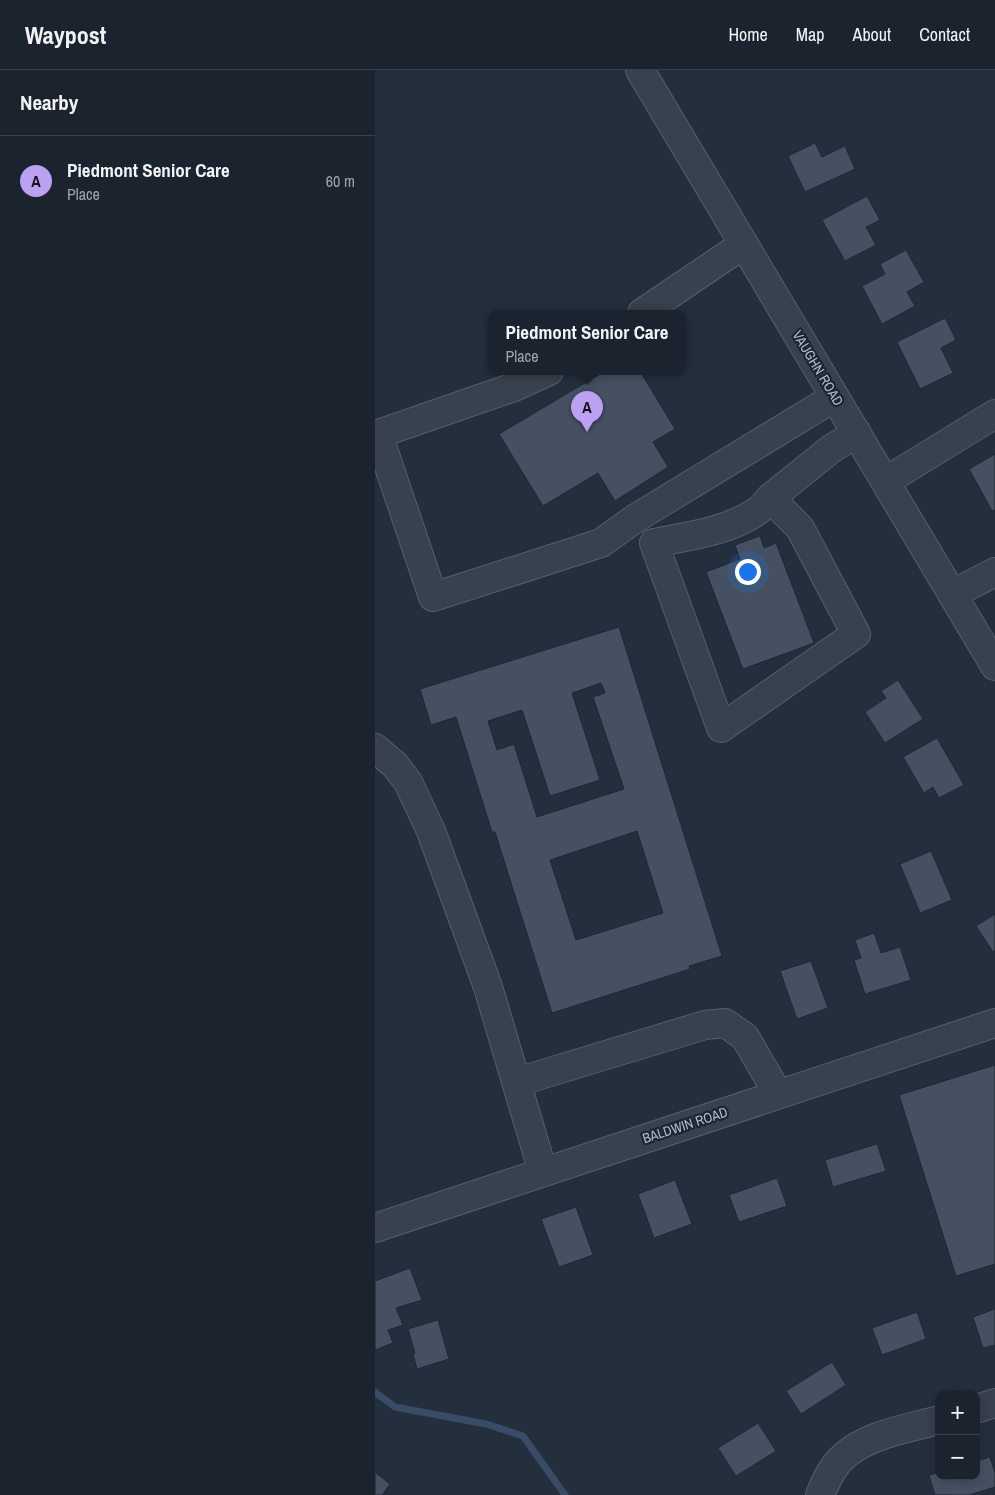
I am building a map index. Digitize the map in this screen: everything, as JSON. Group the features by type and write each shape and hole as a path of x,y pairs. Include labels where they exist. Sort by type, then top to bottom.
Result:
{"street":[{"name":"VAUGHN ROAD","path":"640,70 995,666"},
{"path":"646,310 744,244"},
{"path":"540,375 513,387 378,434 433,597 601,543 636,518 835,397"},
{"path":"886,481 995,414"},
{"path":"615,533 654,543 716,530 739,521 757,511 770,498 831,449 857,433"},
{"path":"654,543 721,728 856,634 800,528 770,498"},
{"path":"953,594 995,572"},
{"path":"375,748 395,765 408,782 431,831 488,987 543,1172"},
{"path":"517,1082 705,1025 725,1023 745,1037 778,1094"},
{"name":"BALDWIN ROAD","path":"375,1228 995,1023"},
{"path":"980,1407 995,1403"},
{"path":"820,1495 829,1474 849,1451 871,1440 935,1421"}],"building":[{"path":"815,143 822,157 845,146 855,169 805,192 788,156"},
{"path":"867,196 880,220 866,227 876,245 845,261 822,220"},
{"path":"906,250 924,282 907,292 915,306 882,324 862,286 885,274 880,264"},
{"path":"945,318 956,340 941,348 953,373 920,389 897,342"},
{"path":"598,375 642,375 675,429 653,442 668,467 615,501 598,473 543,506 499,434"},
{"path":"995,454 995,510 992,511 969,469"},
{"path":"760,536 764,548 776,543 814,643 743,669 706,572 740,559 735,545"},
{"path":"619,627 722,956 689,966 690,969 552,1013 495,832 492,832 456,717 431,725 420,689","holes":["601,683 605,693 593,697 624,789 537,817 514,744 497,750 488,721 522,710 550,796 600,780 572,693","637,831 663,913 576,940 550,860"]},
{"path":"898,680 923,719 885,743 865,712 886,698 881,691"},
{"path":"937,738 964,785 939,798 933,787 924,793 903,757"},
{"path":"931,851 952,900 920,913 900,864"},
{"path":"995,914 995,951 993,952 976,926"},
{"path":"874,933 881,953 900,947 911,980 865,994 854,960 861,958 855,940"},
{"path":"811,961 828,1008 797,1019 780,971"},
{"path":"995,1065 995,1264 956,1276 899,1095"},
{"path":"877,1144 886,1171 833,1187 825,1160"},
{"path":"777,1178 787,1206 739,1222 729,1195"},
{"path":"675,1180 692,1224 654,1238 638,1194"},
{"path":"576,1207 593,1255 559,1267 541,1219"},
{"path":"410,1268 422,1300 396,1308 403,1325 388,1330 393,1343 375,1350 375,1281"},
{"path":"995,1309 995,1345 983,1348 973,1317"},
{"path":"917,1312 926,1339 882,1355 872,1328"},
{"path":"438,1320 449,1359 417,1369 413,1354 415,1353 408,1329"},
{"path":"832,1362 846,1385 801,1414 786,1391"},
{"path":"758,1423 776,1451 736,1476 718,1448"},
{"path":"990,1457 995,1473 995,1487 969,1495 935,1495 929,1475 935,1473 935,1480 980,1480 980,1460"},
{"path":"375,1472 390,1484 382,1495 375,1495"}],"waterway":[{"path":"375,1392 395,1407 486,1424 523,1436 565,1495"}],"place":[{"name":"Piedmont Senior Care","path":"587,432"}]}
